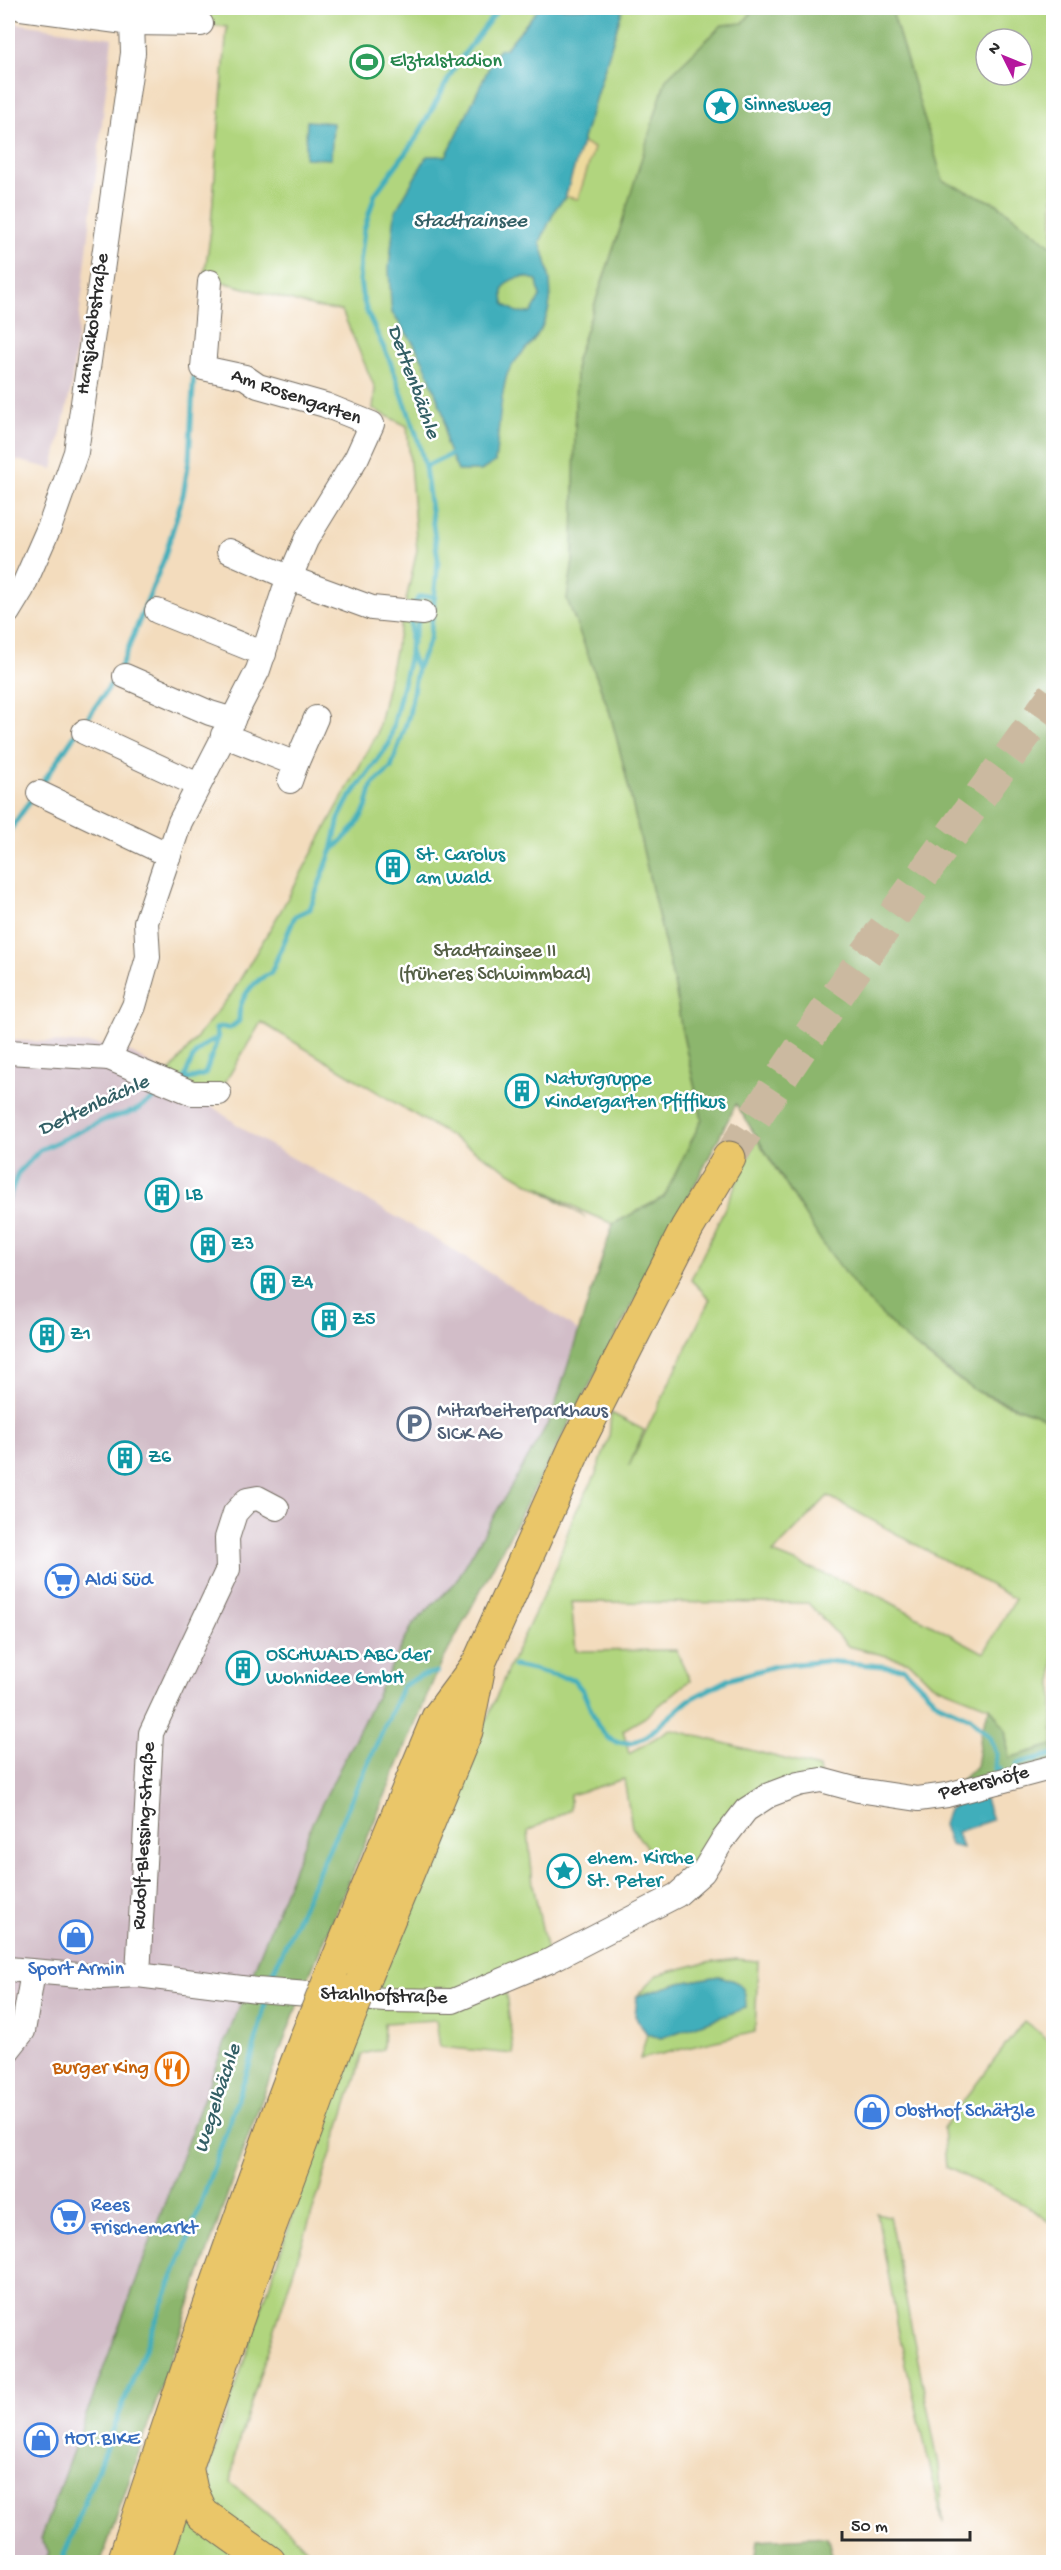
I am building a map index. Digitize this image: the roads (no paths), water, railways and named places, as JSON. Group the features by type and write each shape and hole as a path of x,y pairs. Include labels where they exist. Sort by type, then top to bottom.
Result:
{"highway":[{"path":"154,2562 291,2169 337,2046 466,1731 479,1664 575,1448 687,1228 729,1158"},
{"path":"124,2562 226,2254 306,2039 438,1718 479,1664"},
{"path":"186,2466 191,2490 202,2514 269,2562"}],"street":[{"path":"21,8 132,23 201,24"},
{"name":"Hansjakobstraße","path":"8,612 22,589 51,523 76,452 133,53 132,23"},
{"name":"Am Rosengarten","path":"109,1058 134,1006 148,957 146,922 180,822 264,654 290,578 306,540 357,457 372,424 325,405 258,386 244,377 203,368 210,282"},
{"path":"229,551 290,578 372,608 423,614"},
{"path":"157,611 264,654"},
{"path":"125,676 228,727 293,772 316,718"},
{"path":"84,732 198,785"},
{"path":"39,793 170,855"},
{"path":"8,1052 109,1058 192,1093 219,1093"},
{"name":"Rudolf-Blessing-Straße","path":"138,1975 151,1733 228,1569 227,1538 234,1513 247,1500 258,1498 277,1508"},
{"name":"Petershöfe","path":"703,1872 722,1841 746,1810 769,1795 798,1784 821,1780 867,1791 918,1799 947,1795 1053,1767"},
{"name":"Stahlhofstraße","path":"8,1969 102,1977 138,1975 257,1990 385,2000 453,2001 549,1961 677,1895 703,1872"},
{"path":"8,2050 23,2031 33,1972"}],"water":[{"name":"Stadtrainsee","path":"539,8 620,8 622,11 565,198 556,208 540,242 550,281 549,306 540,330 507,375 495,462 481,471 458,471 446,444 444,416 424,363 414,344 392,313 389,269 395,212 427,156 446,156 498,50 506,48","holes":["525,277 537,280 540,297 531,313 517,312 505,305 503,293 509,282"]},
{"path":"307,121 333,123 331,159 305,158"},
{"path":"983,1793 992,1820 957,1832 962,1848 950,1845 943,1825 948,1809"},
{"path":"719,1976 741,1986 745,1994 746,2008 661,2038 647,2034 635,2016 637,1996 680,1983"}],"waterway":[{"name":"Dettenbächle","path":"183,1081 205,1074 218,1038 216,1029 230,1028 239,1021 241,1005 247,992 257,981 271,973 295,916 310,909 331,852 356,826 366,808 372,785 391,768 409,715 417,669 430,639 438,560 425,467 417,436 390,361 367,312 362,294 359,272 364,230 375,194 417,137 456,65 499,8"},
{"path":"82,726 118,674 164,559 183,495 189,460 194,369"},
{"path":"425,467 450,455"},
{"path":"415,603 419,597 435,596"},
{"name":"Dettenbächle","path":"332,850 339,818 347,802 389,744 410,654 411,621"},
{"path":"412,643 418,622"},
{"path":"410,652 417,669"},
{"path":"39,788 76,733"},
{"path":"8,833 34,795"},
{"name":"Dettenbächle","path":"184,1080 195,1054 218,1038"},
{"name":"Dettenbächle","path":"8,1200 18,1173 40,1150 104,1120 135,1111 167,1090"},
{"name":"Wegelbächle","path":"514,1666 573,1679 583,1691 598,1726 608,1738 616,1742 631,1743 647,1736 689,1700 727,1680 775,1666 827,1661 903,1668 938,1703 969,1717 990,1737 996,1753 995,1770 1000,1769"},
{"name":"Wegelbächle","path":"270,1985 274,1970 403,1686 420,1676 437,1672"},
{"name":"Wegelbächle","path":"1017,1764 1054,1754"},
{"name":"Wegelbächle","path":"61,2562 189,2237 250,2064 267,1996"}],"tunnel":[{"path":"729,1158 847,981 1054,695"}],"place":[{"name":"Elztalstadion","path":"367,62"},
{"name":"Sinnesweg","path":"721,106"},
{"name":"St. Carolus am Wald","path":"393,867"},
{"name":"Naturgruppe Kindergarten Pfiffikus","path":"522,1091"},
{"name":"LB","path":"162,1195"},
{"name":"Z3","path":"208,1245"},
{"name":"Z4","path":"268,1283"},
{"name":"Z5","path":"329,1320"},
{"name":"Z1","path":"47,1335"},
{"name":"Mitarbeiterparkhaus SICK AG","path":"414,1424"},
{"name":"Z6","path":"125,1458"},
{"name":"Aldi Süd","path":"62,1581"},
{"name":"OSCHWALD ABC der Wohnidee GmbH","path":"243,1668"},
{"name":"ehem. Kirche St. Peter","path":"564,1871"},
{"name":"Sport Armin","path":"76,1937"},
{"name":"Burger King","path":"172,2069"},
{"name":"Obsthof Schätzle","path":"872,2112"},
{"name":"Rees Frischemarkt","path":"68,2217"},
{"name":"HOT.BIKE","path":"41,2440"}],"park label":[{"name":"Stadtrainsee II (früheres Schwimmbad)","path":"495,964"}]}
